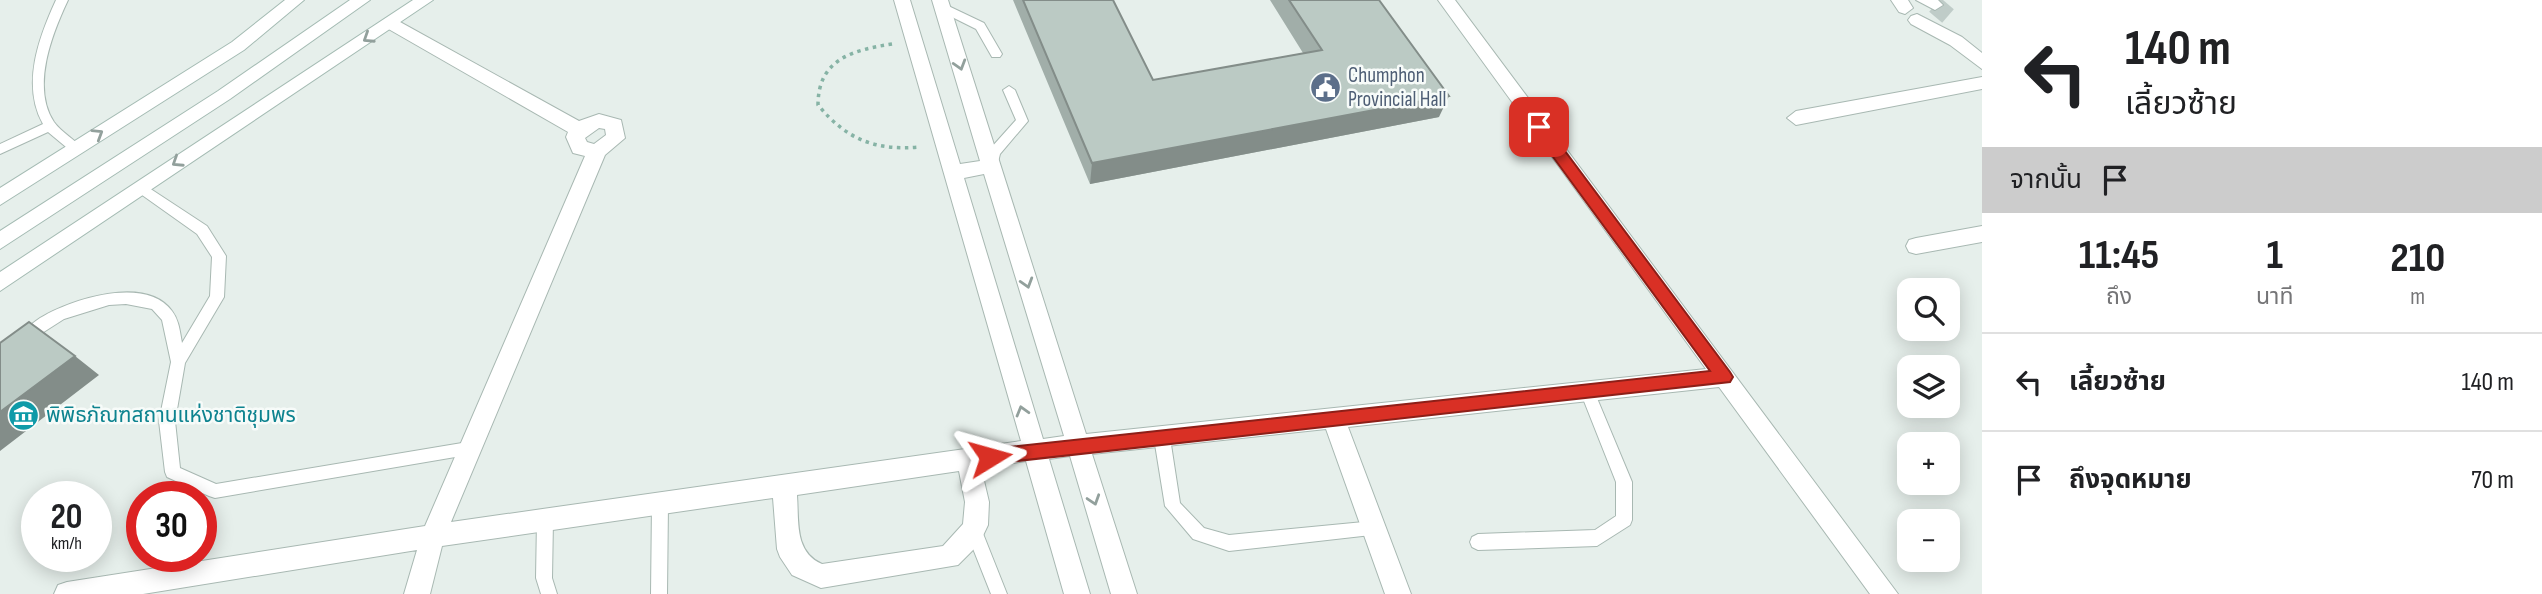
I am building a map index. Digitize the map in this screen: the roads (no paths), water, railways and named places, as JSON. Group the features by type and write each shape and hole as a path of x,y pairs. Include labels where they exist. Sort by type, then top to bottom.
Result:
{"street":[{"path":"0,198 238,46 296,0"},
{"path":"0,241 224,95 362,0"},
{"path":"0,283 140,187 425,0"},
{"path":"902,0 1077,594"},
{"path":"1446,0 1885,594"},
{"path":"941,3 1124,594"},
{"path":"1936,7 1956,41"},
{"path":"1907,9 1956,41 1982,63"},
{"path":"391,23 579,130"},
{"path":"1796,118 1982,83"},
{"path":"599,121 614,125 616,138 607,147 597,151 580,148 575,137 579,130 599,121"},
{"path":"417,594 433,536 468,449 597,151"},
{"path":"952,173 991,166"},
{"path":"1916,246 1982,234"},
{"path":"67,594 158,587 433,536 1033,450 1724,377"},
{"path":"1334,419 1398,594"},
{"path":"784,486 789,550 801,567 821,576 950,557 966,545 979,516 968,460"}],"lane":[{"path":"62,0 42,53 39,93 49,126 76,149"},
{"path":"941,3 980,26 996,54"},
{"path":"991,166 994,152 1022,121 1009,90"},
{"path":"0,149 49,126"},
{"path":"140,187 202,230 219,256 216,297 178,362 167,421 173,472 215,491 468,449"},
{"path":"0,365 47,321 83,307 124,296 152,302 167,315 178,362"},
{"path":"1478,542 1597,538 1624,520 1623,482 1587,391"},
{"path":"1162,438 1173,506 1199,534 1229,543 1374,529"},
{"path":"659,594 660,504"},
{"path":"545,520 544,578 549,594"},
{"path":"974,531 999,594"}],"tunnel":[{"path":"1935,5 1948,16"}],"place":[{"name":"Chumphon Provincial Hall","path":"1325,87"},
{"name":"พิพิธภัณฑสถานแห่งชาติชุมพร","path":"23,415"}]}
